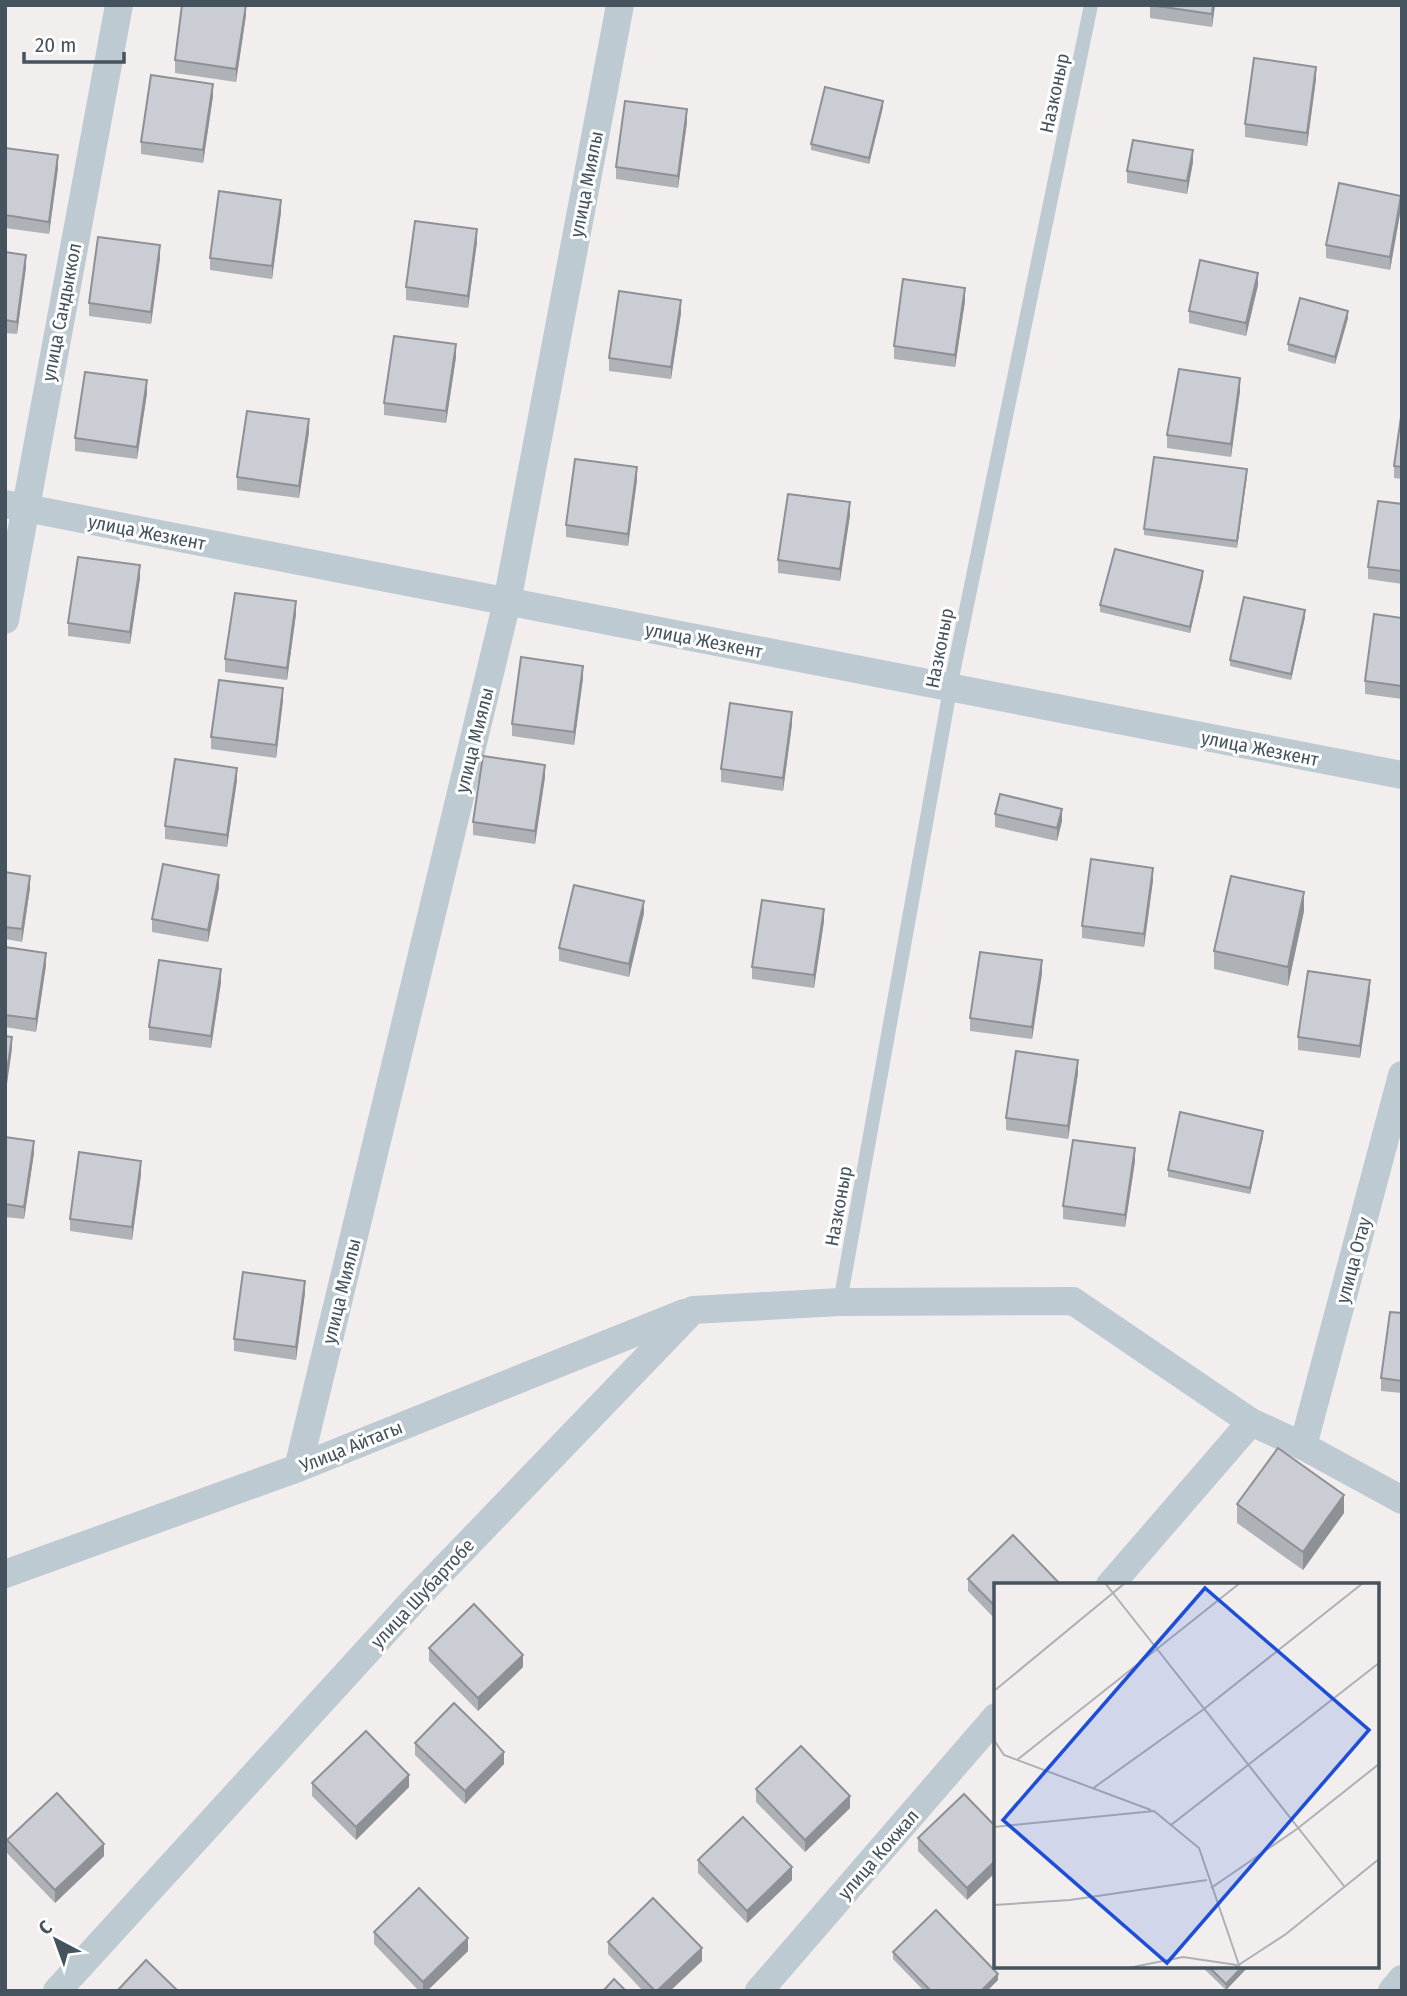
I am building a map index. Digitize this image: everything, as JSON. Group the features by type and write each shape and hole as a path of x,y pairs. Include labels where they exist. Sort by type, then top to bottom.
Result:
{"street":[{"name":"улица Сандыккол","path":"5,620 15,506 119,5"},
{"name":"улица Миялы","path":"298,1468 507,602 620,5"},
{"name":"улица Жезкент","path":"15,506 1402,775"},
{"name":"улица Отау","path":"1303,1446 1402,1075"},
{"path":"693,1310 840,1302 1073,1301 1251,1422 1303,1446 1402,1500"},
{"name":"Улица Айтагы","path":"5,1574 298,1468 693,1310"},
{"name":"улица Шубартобе","path":"57,1991 413,1601 693,1310"},
{"path":"1112,1583 1251,1422"},
{"name":"улица Кокжал","path":"760,1991 994,1719"},
{"path":"1392,1991 1402,1979"}],"lane":[{"name":"Назконыр","path":"840,1302 951,688 1091,5"}],"building":[{"path":"182,5 246,5 236,69 175,60"},
{"path":"1150,5 1213,5 1212,14"},
{"path":"1254,58 1316,67 1307,133 1245,124"},
{"path":"151,75 213,84 203,150 141,142"},
{"path":"825,87 883,101 869,158 811,144"},
{"path":"625,101 687,109 678,176 616,167"},
{"path":"1133,140 1193,150 1187,181 1127,171"},
{"path":"5,148 58,155 49,222 5,215"},
{"path":"1339,183 1401,196 1390,257 1326,245"},
{"path":"219,191 281,200 272,266 210,258"},
{"path":"415,221 477,229 468,296 406,287"},
{"path":"98,237 160,245 151,312 89,303"},
{"path":"5,252 26,255 17,322 5,320"},
{"path":"1200,260 1258,273 1246,323 1189,311"},
{"path":"903,279 965,288 955,355 894,346"},
{"path":"619,291 681,300 671,367 609,358"},
{"path":"1300,298 1348,311 1335,357 1288,344"},
{"path":"394,336 456,344 446,411 384,403"},
{"path":"1179,369 1240,378 1231,444 1167,435"},
{"path":"85,372 147,380 137,447 75,438"},
{"path":"1402,410 1402,467 1394,466"},
{"path":"247,411 309,419 299,486 237,477"},
{"path":"1154,457 1247,469 1237,541 1144,529"},
{"path":"575,459 637,467 628,534 566,525"},
{"path":"788,494 850,502 840,569 778,560"},
{"path":"1378,501 1402,504 1402,571 1368,567"},
{"path":"1115,549 1203,571 1190,627 1100,605"},
{"path":"78,557 140,565 130,632 68,623"},
{"path":"235,593 296,601 287,668 225,659"},
{"path":"1244,597 1305,610 1291,674 1230,660"},
{"path":"1374,614 1402,618 1402,686 1365,681"},
{"path":"521,657 583,666 574,732 512,724"},
{"path":"219,680 283,688 276,745 211,737"},
{"path":"730,703 792,712 783,778 721,769"},
{"path":"483,756 545,765 535,831 473,822"},
{"path":"175,759 237,768 227,835 165,826"},
{"path":"1000,794 1062,809 1057,828 995,814"},
{"path":"1091,859 1153,868 1144,934 1082,926"},
{"path":"163,864 219,875 208,930 152,919"},
{"path":"5,872 30,876 22,929 5,927"},
{"path":"1231,876 1304,892 1288,967 1214,951"},
{"path":"574,885 644,901 629,964 559,948"},
{"path":"762,900 824,909 814,975 752,967"},
{"path":"5,947 46,953 36,1019 5,1015"},
{"path":"980,952 1042,960 1032,1027 970,1018"},
{"path":"159,960 221,969 211,1036 149,1027"},
{"path":"1308,971 1370,980 1360,1046 1298,1037"},
{"path":"5,1036 12,1037 5,1085"},
{"path":"1016,1051 1078,1060 1068,1126 1006,1118"},
{"path":"1180,1112 1263,1131 1250,1188 1168,1170"},
{"path":"5,1137 34,1141 24,1207 5,1204"},
{"path":"1073,1140 1135,1148 1125,1215 1063,1206"},
{"path":"79,1152 141,1161 132,1227 70,1219"},
{"path":"243,1272 305,1281 296,1347 234,1339"},
{"path":"1390,1312 1402,1313 1402,1381 1381,1378"},
{"path":"1278,1448 1344,1495 1303,1552 1237,1504"},
{"path":"1013,1535 1059,1583 994,1583 994,1605 968,1579"},
{"path":"474,1604 523,1655 478,1698 429,1648"},
{"path":"454,1703 504,1752 465,1791 415,1743"},
{"path":"366,1731 409,1775 356,1827 312,1783"},
{"path":"801,1746 850,1796 805,1840 756,1789"},
{"path":"57,1793 104,1844 55,1890 7,1840"},
{"path":"964,1794 994,1825 994,1862 967,1888 918,1838"},
{"path":"743,1817 792,1867 747,1911 698,1860"},
{"path":"419,1888 468,1938 423,1982 374,1932"},
{"path":"653,1898 702,1948 657,1991 608,1942"},
{"path":"936,1910 998,1974 981,1991 931,1991 893,1952"},
{"path":"146,1960 178,1991 117,1991"},
{"path":"1210,1968 1241,1968 1226,1984"},
{"path":"614,1979 626,1991 603,1991"}]}
